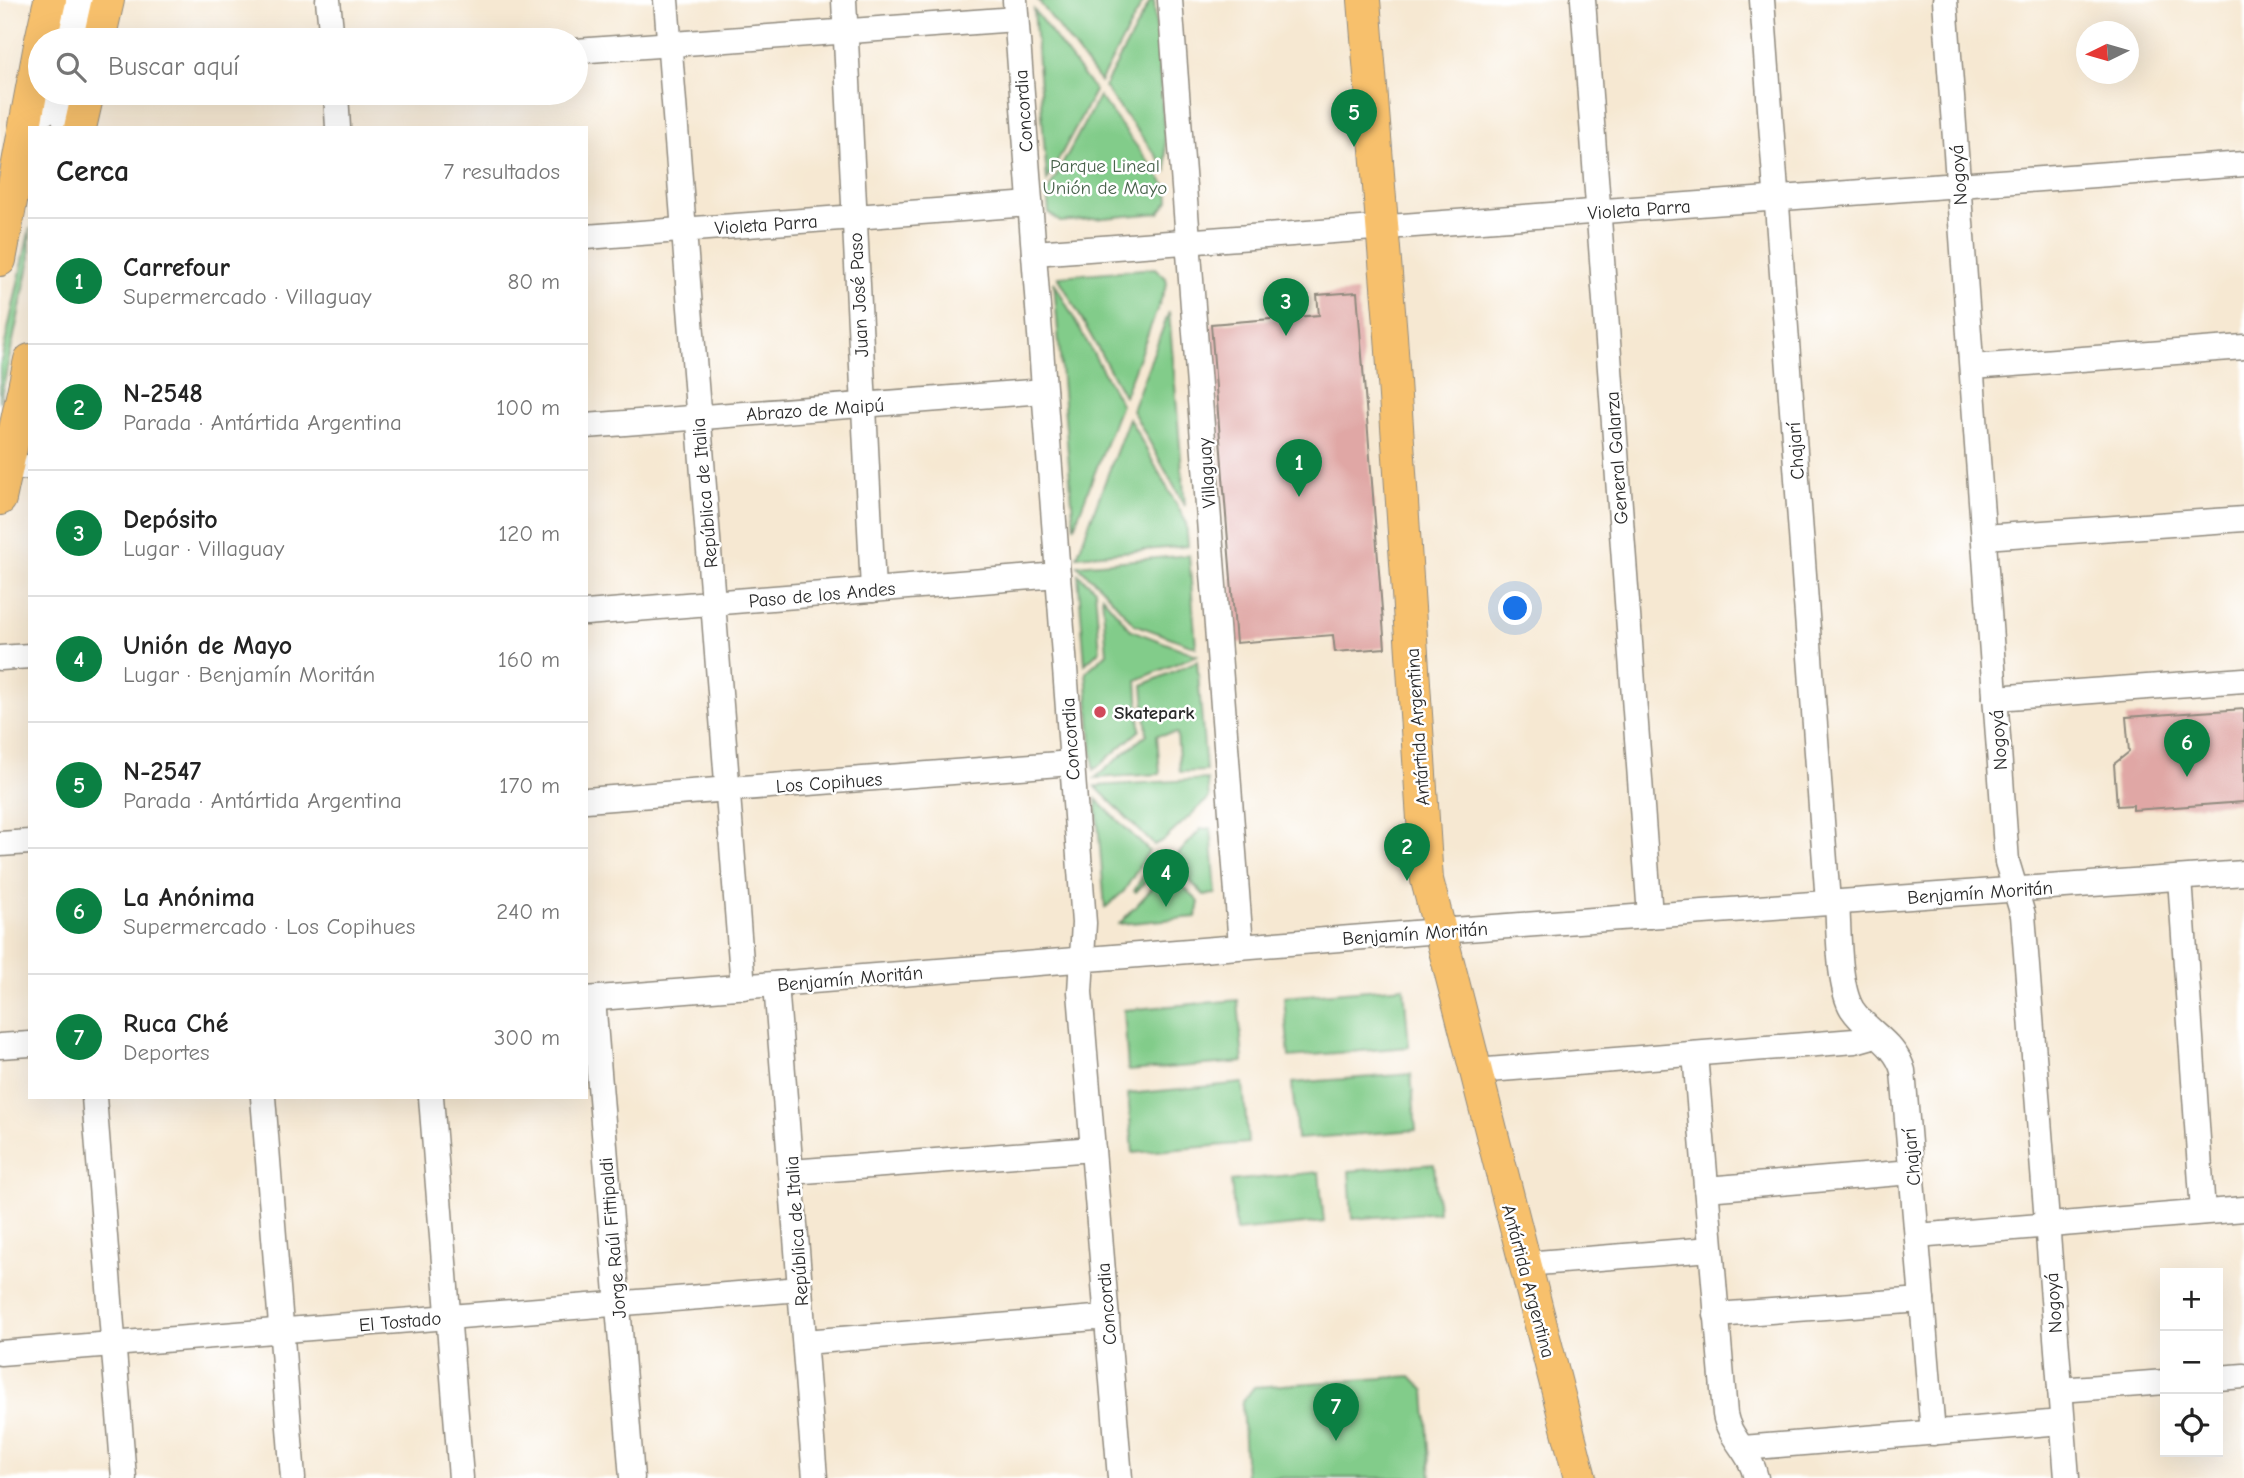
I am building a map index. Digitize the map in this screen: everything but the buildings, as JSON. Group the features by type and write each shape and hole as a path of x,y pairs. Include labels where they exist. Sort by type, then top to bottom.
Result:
{"main road":[{"path":"44,28 50,0"},
{"path":"102,28 108,0"},
{"name":"Antártida Argentina","path":"1364,0 1383,228 1425,860 1438,931 1580,1478"},
{"path":"0,260 29,105"},
{"path":"80,126 85,105"},
{"path":"0,499 18,468 28,378"}],"street":[{"path":"54,28 60,0"},
{"path":"64,28 70,0"},
{"path":"85,28 91,0"},
{"path":"94,28 100,0"},
{"path":"328,0 331,28"},
{"name":"República de Italia","path":"666,0 743,987"},
{"name":"Juan José Paso","path":"844,0 873,590"},
{"name":"Villaguay","path":"1170,0 1241,947"},
{"name":"General Galarza","path":"1583,0 1650,916"},
{"name":"Chajarí","path":"1762,0 1833,903 1847,996 1855,1013 1898,1056 1903,1071 1933,1433"},
{"name":"Nogoyá","path":"1945,0 2007,862 2023,915 2067,1478"},
{"path":"588,50 845,31 1015,10"},
{"name":"Concordia","path":"1015,10 1085,933 1080,983 1120,1478"},
{"path":"36,105 35,111 44,113 46,105"},
{"path":"67,105 64,118 73,120 77,105"},
{"path":"337,105 338,126"},
{"name":"Violeta Parra","path":"1034,253 2244,164"},
{"name":"Violeta Parra","path":"588,237 1030,204"},
{"path":"1972,367 2244,347"},
{"name":"Abrazo de Maipú","path":"588,426 1044,391"},
{"path":"1984,537 2244,519"},
{"name":"Paso de los Andes","path":"588,612 1058,575"},
{"path":"0,658 28,656"},
{"path":"1995,698 2244,681"},
{"name":"Los Copihues","path":"588,800 1072,763"},
{"path":"0,844 28,842"},
{"name":"Benjamín Moritán","path":"589,999 1438,931 2244,873"},
{"path":"2180,878 2203,1212"},
{"name":"República de Italia","path":"776,984 815,1478"},
{"name":"Jorge Raúl Fittipaldi","path":"589,999 632,1478"},
{"path":"1475,1071 1855,1041 1877,1035"},
{"path":"0,1046 28,1044"},
{"path":"1695,1054 1726,1422 1750,1458 1756,1478"},
{"path":"94,1099 124,1478"},
{"path":"263,1099 293,1478"},
{"path":"431,1099 461,1478"},
{"path":"791,1172 1093,1149"},
{"path":"1706,1189 1912,1172"},
{"path":"1917,1236 2244,1209"},
{"path":"1525,1264 1711,1249"},
{"name":"El Tostado","path":"0,1353 800,1289"},
{"path":"1716,1315 1922,1300"},
{"path":"805,1342 1107,1317"},
{"path":"2223,1378 2244,1376"},
{"path":"2060,1390 2160,1382"},
{"path":"1743,1448 2062,1422"}],"green space":[{"path":"1038,0 1144,0 1100,82"},
{"name":"Parque Lineal Unión de Mayo","path":"1151,0 1154,0 1167,170 1104,87"},
{"name":"Parque Lineal Unión de Mayo","path":"1034,10 1095,91 1047,181"},
{"name":"Parque Lineal Unión de Mayo","path":"1099,96 1168,188 1169,201 1159,213 1060,222 1049,213 1047,193"},
{"path":"28,237 28,270 0,402 0,366"},
{"path":"1155,268 1166,278 1167,284 1124,396 1058,276"},
{"path":"1054,282 1121,404 1074,527"},
{"path":"1169,312 1185,506 1132,410"},
{"path":"1129,418 1186,522 1188,546 1077,556"},
{"path":"1189,555 1196,647 1134,624 1077,565"},
{"path":"1078,574 1095,589 1100,650 1085,664"},
{"path":"1102,596 1131,630 1197,655 1137,680 1140,730 1094,770 1086,672 1107,653"},
{"path":"1197,661 1206,771 1180,772 1177,733 1157,735 1160,774 1095,778 1147,734 1143,685"},
{"path":"1207,779 1209,798 1164,840 1154,845 1095,786"},
{"path":"1096,799 1149,851 1124,891 1105,908"},
{"path":"1211,828 1216,894 1204,895 1171,862 1201,829"},
{"path":"1154,857 1162,864 1136,892 1134,891"},
{"path":"1166,869 1199,902 1196,917 1119,924 1148,893"},
{"path":"1404,987 1409,1047 1289,1057 1284,997"},
{"path":"1238,1000 1243,1062 1128,1071 1124,1010"},
{"path":"1411,1074 1416,1130 1297,1139 1292,1083"},
{"path":"1243,1083 1248,1143 1133,1153 1128,1094"},
{"path":"1434,1164 1438,1212 1352,1219 1349,1171"},
{"path":"1319,1172 1324,1222 1236,1231 1231,1181"},
{"path":"1411,1376 1425,1391 1431,1478 1246,1478 1242,1403 1254,1387"}],"place":[{"name":"N-2547","path":"1354,147"},
{"name":"Depósito","path":"1286,336"},
{"name":"Carrefour","path":"1299,497"},
{"name":"Skatepark","path":"1100,712"},
{"name":"La Anónima","path":"2187,777"},
{"name":"N-2548","path":"1407,881"},
{"name":"Unión de Mayo","path":"1166,907"},
{"name":"Ruca Ché","path":"1336,1441"}]}
